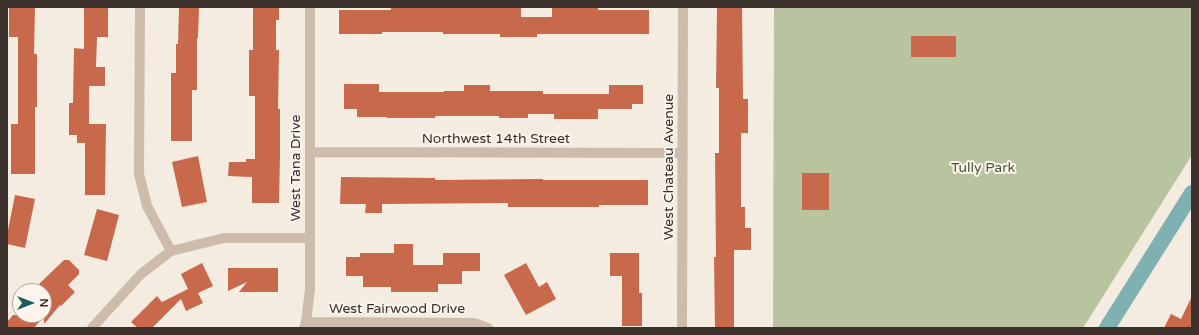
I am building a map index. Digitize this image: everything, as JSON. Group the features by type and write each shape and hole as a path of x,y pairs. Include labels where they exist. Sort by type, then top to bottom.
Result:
{"street":[{"path":"140,7 139,174 147,206 171,251"},
{"name":"West Tana Drive","path":"305,325 310,289 310,7"},
{"name":"West Chateau Avenue","path":"682,328 683,7"},
{"name":"Northwest 14th Street","path":"310,152 683,153"},
{"path":"92,328 141,274 171,251 224,238 310,238"},
{"name":"West Fairwood Drive","path":"305,325 474,323 488,328"}],"green space":[{"name":"Tully Park","path":"774,7 1192,7 1192,155 1083,328 773,328"}],"building":[{"path":"9,7 35,7 34,54 37,54 37,107 35,107 35,174 11,174 11,124 18,124 18,37 9,37"},
{"path":"84,7 108,7 108,37 97,37 96,67 105,67 105,86 89,86 89,124 106,124 105,195 85,195 85,143 77,143 77,135 69,135 69,103 73,103 74,48 84,49"},
{"path":"179,7 199,7 197,38 197,90 192,90 192,141 171,141 171,73 176,73 176,44 178,44"},
{"path":"253,7 279,7 279,20 276,20 276,50 279,50 279,203 252,203 252,177 228,176 229,162 246,162 246,159 255,159 255,96 249,96 249,50 253,50"},
{"path":"391,7 521,7 521,17 552,17 552,7 598,7 598,10 649,10 649,34 537,34 537,37 500,37 500,34 443,34 443,32 339,34 339,10 391,10"},
{"path":"717,7 742,7 743,99 748,99 748,133 741,133 741,207 745,207 745,228 751,228 751,250 734,250 734,328 715,328 715,153 719,153 719,88 716,88"},
{"path":"911,36 956,36 956,57 911,57"},
{"path":"344,84 379,84 379,92 464,91 464,85 490,85 490,91 543,91 543,94 609,94 609,85 643,85 643,104 632,104 632,109 598,109 598,119 554,119 554,114 528,114 528,118 499,118 499,116 435,116 435,118 357,117 357,109 344,109"},
{"path":"198,156 207,202 182,207 172,162"},
{"path":"802,173 829,173 829,210 802,210"},
{"path":"341,177 435,178 435,180 648,180 648,205 599,205 599,207 508,207 508,203 382,204 382,213 365,213 366,204 340,204"},
{"path":"15,195 35,199 25,248 7,244 7,235"},
{"path":"97,209 119,215 107,261 84,255"},
{"path":"394,244 413,244 413,265 443,265 443,253 480,253 480,271 462,271 462,284 438,284 438,292 391,292 391,287 363,287 363,276 346,276 346,257 360,257 360,253 394,253"},
{"path":"610,253 639,253 639,293 642,293 642,326 622,326 622,276 610,276"},
{"path":"64,260 69,260 79,270 79,274 68,285 75,292 52,314 52,283 40,283"},
{"path":"202,263 213,286 198,293 203,303 186,311 181,299 152,328 138,328 131,322 157,296 162,302 188,289 181,274"},
{"path":"526,263 539,287 547,282 556,299 526,315 504,275"},
{"path":"228,268 278,268 278,292 239,292 247,282 228,291"},
{"path":"1192,296 1192,328 1164,328 1171,314 1181,319"},
{"path":"12,316 12,323 38,323 34,328 7,328 7,322"}],"waterway":[{"path":"1107,328 1192,193"}]}
